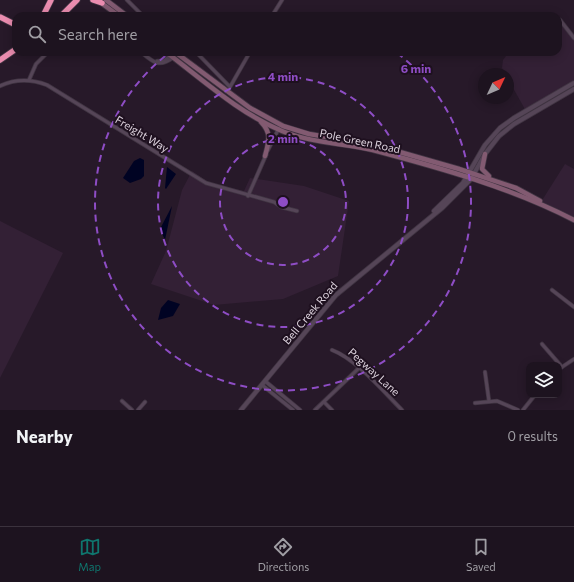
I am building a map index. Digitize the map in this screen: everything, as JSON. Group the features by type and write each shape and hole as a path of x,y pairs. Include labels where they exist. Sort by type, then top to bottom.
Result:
{"highway":[{"path":"45,12 51,0"},
{"path":"64,12 77,0"},
{"path":"93,0 102,1"},
{"path":"0,17 12,24"},
{"path":"0,60 12,52"}],"main road":[{"path":"102,1 114,12"},
{"path":"102,1 120,12"},
{"name":"Pole Green Road","path":"174,56 193,72 255,117 308,139 373,150 469,178 545,204"},
{"name":"Pole Green Road","path":"175,56 280,127 309,134 387,148 472,173 516,188 574,220"},
{"path":"255,117 265,126 269,133 266,156"},
{"path":"485,154 482,167 484,173 516,188"}],"street":[{"path":"127,0 139,12"},
{"path":"274,12 282,0"},
{"path":"562,23 574,38"},
{"path":"0,86 11,82 28,80 36,64 44,56"},
{"path":"149,56 159,62 164,61 170,56"},
{"path":"200,56 230,87 248,56"},
{"name":"Freight Way","path":"28,80 50,87 206,183 248,196 274,202 281,207 297,211"},
{"name":"Bell Creek Road","path":"472,173 485,145 500,128 514,118 574,83"},
{"name":"Bell Creek Road","path":"241,410 337,293 422,224 469,178 496,140 510,127 574,89"},
{"path":"248,196 280,127"},
{"path":"552,290 574,307"},
{"path":"542,344 556,362"},
{"name":"Pegway Lane","path":"332,350 358,369 402,410"},
{"path":"562,367 574,359"},
{"path":"315,410 358,369"},
{"path":"485,372 490,400"},
{"path":"266,381 300,410"},
{"path":"262,385 293,410"},
{"path":"523,410 532,398"},
{"path":"475,403 490,400 502,402 518,410"},
{"path":"122,401 132,410"},
{"path":"138,410 145,402"},
{"path":"324,402 332,410"}],"shaded area":[{"path":"564,24 574,38 574,83 526,111 514,90 514,68 502,68 503,60 506,56 562,56 562,26"},
{"path":"565,164 574,169 574,218 541,202"},
{"path":"192,171 208,182 244,191 250,178 304,186 349,201 338,276 283,299 214,305 151,284 166,251 182,190"},
{"path":"0,221 63,253 0,378"}],"water":[{"path":"140,158 144,160 144,176 141,179 130,183 123,178 134,161"},
{"path":"167,167 176,174 166,189 165,188"},
{"path":"172,206 165,240 160,229"},
{"path":"168,300 180,304 173,316 158,320 161,308"}]}
